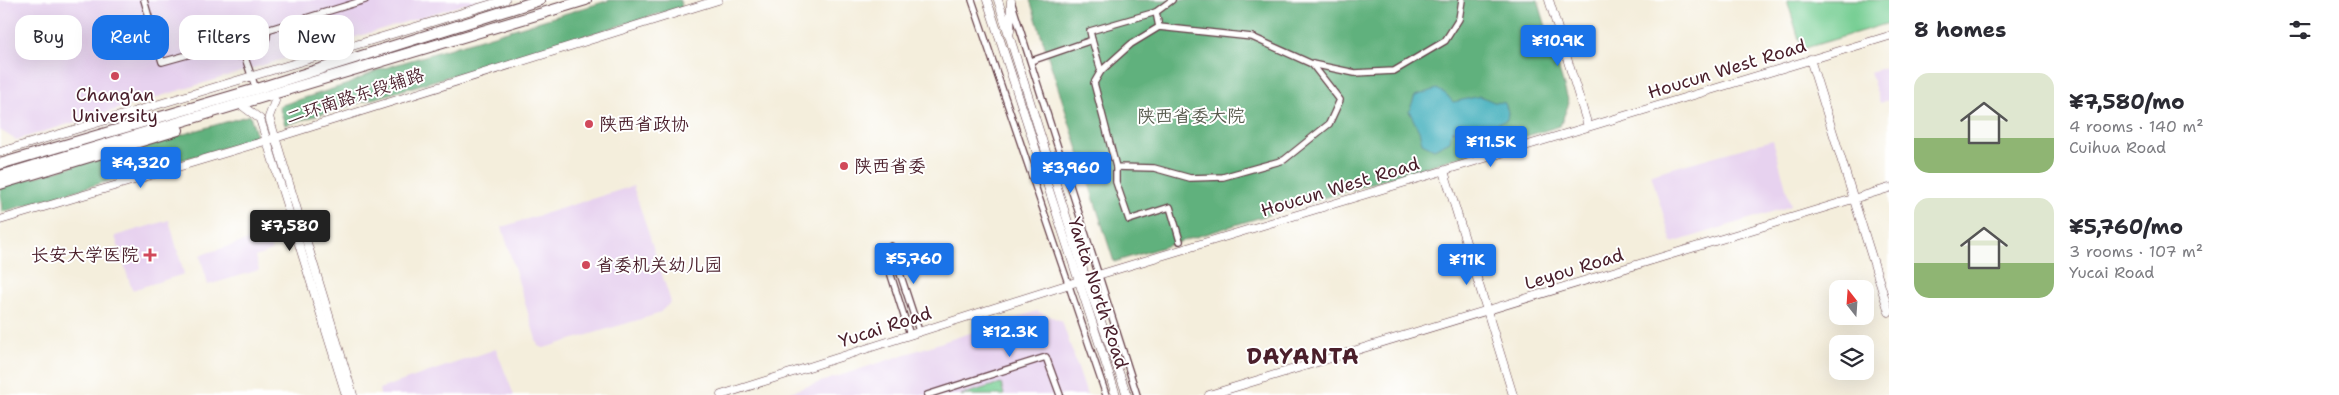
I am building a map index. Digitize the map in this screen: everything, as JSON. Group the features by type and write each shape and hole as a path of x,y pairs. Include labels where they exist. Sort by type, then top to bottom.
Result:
{"highway":[{"path":"1,162 256,89 540,0"},
{"path":"0,184 244,107 371,64 586,0"},
{"path":"0,176 244,107 275,101 332,83 371,64"}],"main road":[{"path":"0,152 505,0"},
{"path":"681,11 700,0"},
{"name":"二环南路东段辅路","path":"0,220 271,139 718,0"},
{"name":"Yanta North Road","path":"986,0 1116,395"},
{"name":"Yanta North Road","path":"998,0 1086,279 1127,395"},
{"path":"1549,0 1588,126"},
{"path":"1010,36 1011,1"},
{"name":"Houcun West Road","path":"1086,279 1889,36"},
{"path":"1810,60 1889,312"},
{"path":"275,101 269,117 271,139 346,395"},
{"path":"244,107 260,120 271,139 354,395"},
{"path":"1444,171 1513,395"},
{"name":"Leyou Road","path":"1209,395 1889,188"},
{"name":"Yucai Road","path":"721,395 1086,279"}],"street":[{"path":"144,0 162,62 179,57"},
{"path":"269,29 365,0"},
{"path":"972,0 1106,395"},
{"path":"1100,71 1090,31 1156,12 1172,0"},
{"path":"1180,241 1170,207 1129,220 1116,182 1116,167 1094,83 1100,71 1131,44 1159,28 1252,38 1312,64 1355,73 1394,71 1445,41 1459,19 1462,0"},
{"path":"1011,1 1137,395"},
{"path":"1156,12 1159,28"},
{"path":"1031,60 1092,40"},
{"path":"246,60 256,89"},
{"path":"1116,167 1154,168 1190,178 1223,177 1284,160 1329,124 1340,100 1312,64"},
{"path":"890,246 919,331"},
{"path":"882,247 910,334"},
{"path":"927,395 1046,358 1060,395"}],"shaded area":[{"name":"Chang'an University","path":"0,0 478,0 354,38 354,15 279,15 280,60 16,140 0,130"},
{"path":"1889,66 1889,100 1880,103 1870,72"},
{"path":"1773,140 1791,206 1672,243 1651,174"},
{"name":"省委机关幼儿园","path":"633,186 671,302 658,314 544,348 538,346 502,227"},
{"name":"长安大学医院","path":"169,220 184,274 132,290 115,236"},
{"path":"266,235 272,251 255,257 259,270 208,285 200,255"},
{"path":"1037,311 1062,321 1087,395 781,395"},
{"path":"496,349 514,395 380,395 379,389"}],"green space":[{"path":"610,0 680,0 682,7 285,125 279,106 348,84 378,70"},
{"name":"陕西省委大院","path":"1030,0 1538,0 1569,103 1560,126 1114,262"},
{"path":"1787,0 1889,0 1889,23 1802,49"},
{"path":"250,115 257,138 2,212 0,187"},
{"path":"1001,383 1004,395 961,395"}],"water":[{"path":"1437,89 1446,94 1453,102 1480,96 1494,102 1505,103 1508,112 1507,120 1485,128 1468,126 1452,131 1450,141 1434,149 1422,143 1419,131 1409,111 1415,96"}],"place":[{"name":"Chang'an University","path":"115,76"},
{"name":"陕西省政协","path":"589,124"},
{"name":"陕西省委","path":"844,166"},
{"name":"长安大学医院","path":"150,255"},
{"name":"省委机关幼儿园","path":"586,265"}],"district":[{"name":"DAYANTA","path":"1303,356"}]}
